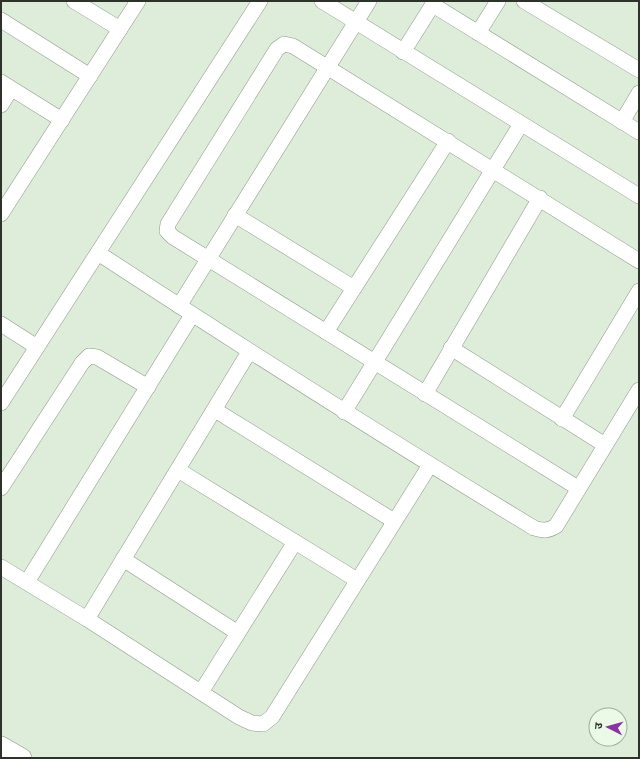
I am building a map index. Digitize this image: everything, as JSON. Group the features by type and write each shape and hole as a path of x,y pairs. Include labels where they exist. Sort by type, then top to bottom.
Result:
{"main road":[{"path":"1,746 22,758"}],"street":[{"path":"74,1 120,29"},
{"path":"1,214 138,1"},
{"path":"1,402 260,1"},
{"path":"322,1 521,124 638,193"},
{"path":"179,306 369,1"},
{"path":"478,33 498,1"},
{"path":"524,1 639,70"},
{"path":"403,52 434,3 478,33 639,132"},
{"path":"1,20 90,76"},
{"path":"578,488 173,237 167,231 168,224 277,49 284,44 293,46 540,198 639,261"},
{"path":"1,105 6,85 62,120"},
{"path":"622,122 639,93"},
{"path":"344,412 521,124"},
{"path":"326,332 448,141"},
{"path":"425,394 540,198"},
{"path":"235,215 354,288"},
{"path":"98,253 344,412 534,528 542,531 550,530 556,526 639,390"},
{"path":"562,419 639,291"},
{"path":"26,582 192,314"},
{"path":"1,324 37,347"},
{"path":"451,348 605,445"},
{"path":"87,619 249,352"},
{"path":"1,488 82,363 89,356 97,357 148,387"},
{"path":"215,410 394,520"},
{"path":"1,567 87,619 239,717 252,723 263,724 272,717 394,520 430,465"},
{"path":"178,470 357,580"},
{"path":"201,692 295,542"},
{"path":"124,559 238,633"}]}
